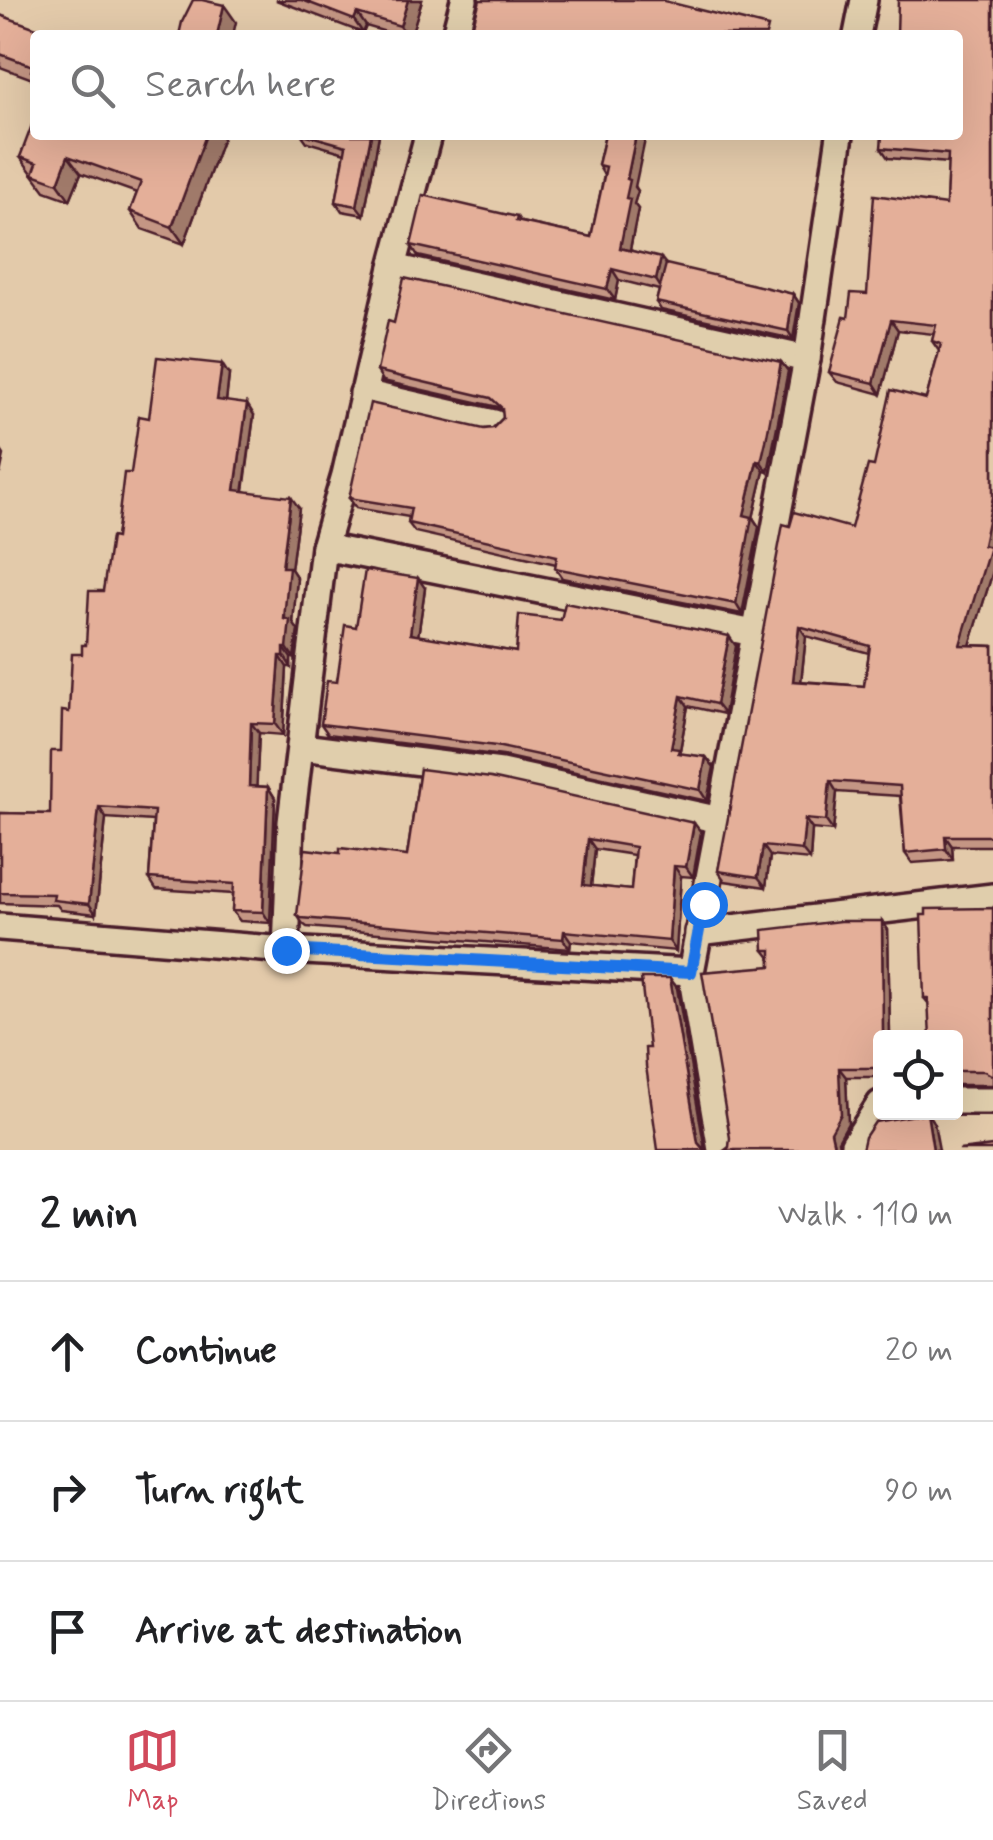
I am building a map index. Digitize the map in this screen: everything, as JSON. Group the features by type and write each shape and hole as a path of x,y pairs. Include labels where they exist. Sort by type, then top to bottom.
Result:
{"street":[{"path":"456,30 464,0"},
{"path":"858,30 864,0"},
{"path":"286,950 292,822 324,546 427,140"},
{"path":"721,1150 691,972 807,359 839,140"},
{"path":"393,267 807,359"},
{"path":"364,392 494,423"},
{"path":"324,546 754,634"},
{"path":"302,748 502,772 720,820"},
{"path":"698,932 993,896"},
{"path":"0,928 286,950 691,972"},
{"path":"963,1101 993,1100"},
{"path":"856,1150 854,1144 873,1115"}],"building":[{"path":"193,0 224,5 218,30 180,30"},
{"path":"302,0 408,0 400,26 357,13 354,20"},
{"path":"480,0 664,0 768,27 767,30 471,30"},
{"path":"898,0 993,0 993,497 983,545 990,547 960,645 993,646 993,836 945,836 946,849 905,853 900,786 830,781 826,821 805,819 802,850 763,846 758,877 718,871 783,524 790,526 794,512 851,528 868,465 874,466 891,390 926,399 941,344 932,341 936,325 891,320 874,383 829,372 844,317 848,318 851,293 867,294 874,195 946,205 948,154 881,148 882,140 963,140 963,30 897,30","holes":["799,626 870,646 864,686 793,681"]},
{"path":"0,15 42,30 30,30 30,65 0,54"},
{"path":"30,130 30,140 204,140 172,227 130,211 141,182 68,156 58,183 33,174 37,163 20,157"},
{"path":"325,140 370,140 357,206 336,202 346,146"},
{"path":"604,140 635,140 627,179 630,180 626,198 630,199 620,248 661,258 656,280 612,269 607,289 411,245 423,195 591,237 606,167 598,165"},
{"path":"666,264 793,294 788,331 656,302"},
{"path":"404,278 781,362 761,462 757,461 744,515 752,517 736,604 555,568 557,556 408,523 411,508 349,498 370,403 484,429 493,428 503,418 502,408 491,398 377,371 388,321 394,323"},
{"path":"157,357 222,364 217,400 247,404 235,490 291,497 282,567 289,567 284,619 290,620 287,648 284,656 280,656 275,724 251,723 249,786 268,787 263,912 232,911 234,884 149,878 154,811 99,807 89,904 53,900 54,894 0,893 0,813 50,814 51,751 61,751 62,711 69,712 72,654 82,654 82,645 86,645 89,591 103,591 111,537 116,538 124,473 131,473 139,416 149,418"},
{"path":"365,570 418,578 410,634 516,652 519,615 561,620 565,603 729,636 716,704 681,696 671,748 679,749 678,753 706,757 700,790 496,746 321,724 327,681 337,682 345,625 356,627"},
{"path":"420,769 491,778 694,823 686,867 674,866 669,941 564,931 563,939 297,915 305,849 340,853 340,848 407,856","holes":["588,839 635,847 631,890 583,885"]},
{"path":"993,908 993,1076 984,1071 963,1071 963,1030 930,1030 928,998 924,998 921,915 926,915 926,909"},
{"path":"840,921 882,921 883,1030 873,1030 873,1068 839,1068 841,1114 831,1132 838,1150 725,1150 730,1138 702,972 771,966 771,950 764,950 763,930"},
{"path":"641,978 670,978 698,1143 704,1150 658,1150 646,1066 645,1048 649,1048"},
{"path":"928,1120 933,1150 862,1150 875,1122"},
{"path":"993,1146 993,1150 959,1150"}],"route":[{"path":"286,950 691,972 704,904"}]}
